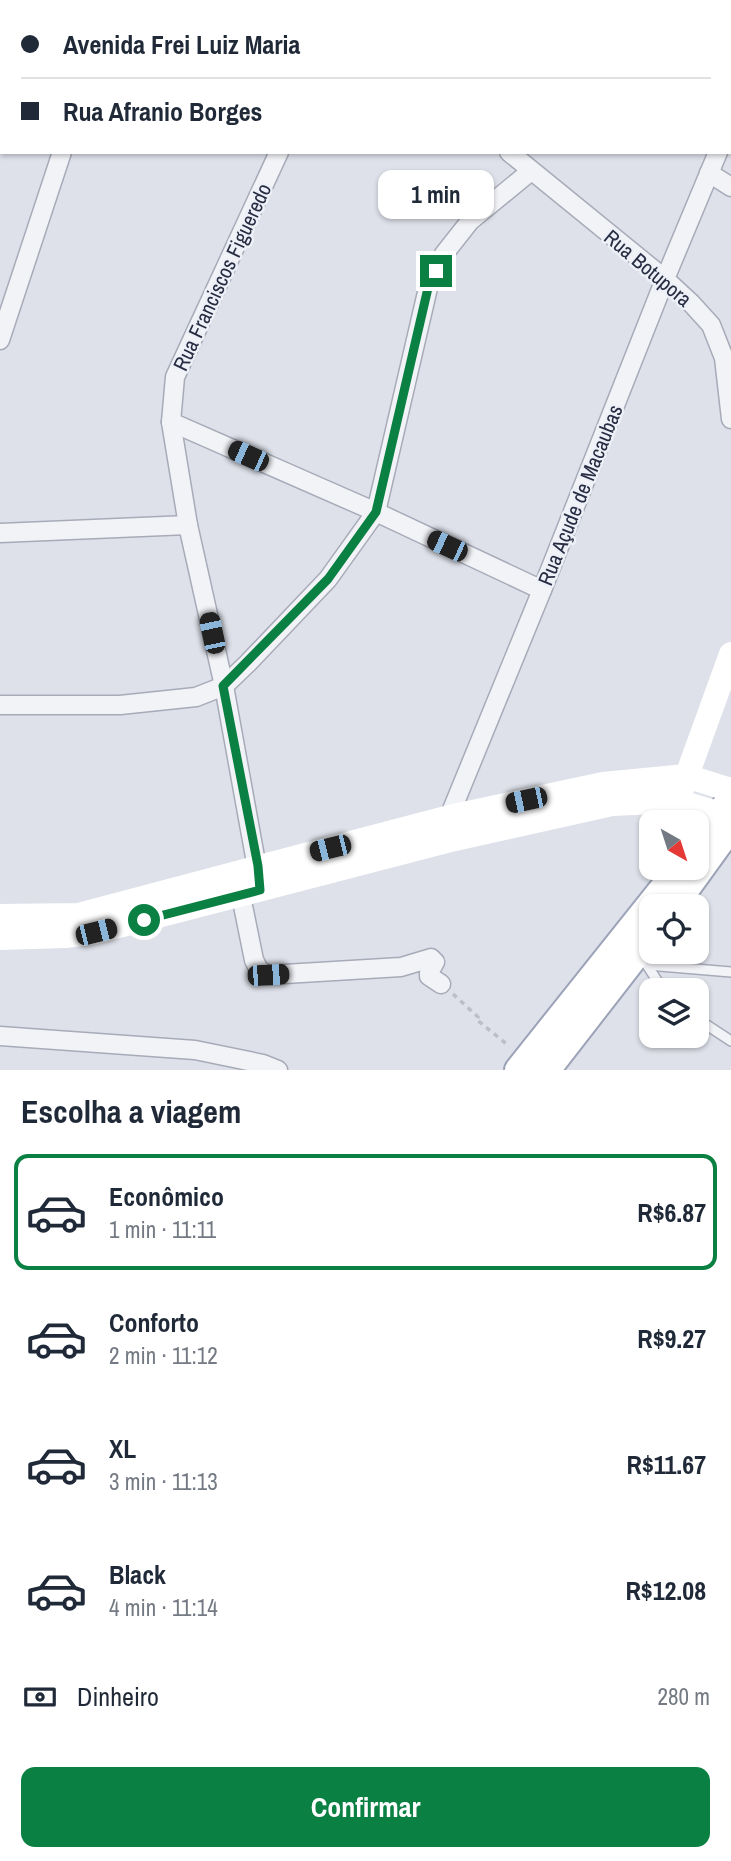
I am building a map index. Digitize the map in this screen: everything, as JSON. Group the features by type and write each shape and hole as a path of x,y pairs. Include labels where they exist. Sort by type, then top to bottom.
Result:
{"main road":[{"path":"677,801 731,654"},
{"path":"0,938 80,935 603,784 686,776 729,816"},
{"path":"452,828 612,804 677,801 729,816"},
{"path":"709,834 729,816"},
{"path":"681,894 729,816"},
{"path":"533,1065 670,880"},
{"path":"0,916 78,915 253,884"},
{"path":"533,1065 640,964"}],"street":[{"path":"0,340 61,154"},
{"name":"Rua Franciscos Figueredo","path":"279,154 175,377 171,422 188,525 223,686 253,884 258,970 268,975 364,970 401,967 431,958 435,962 429,976 442,984"},
{"name":"Rua Botupora","path":"511,154 665,279 711,325 724,358 731,419"},
{"name":"Rua Açude de Macaubas","path":"452,828 542,590 665,279 718,154"},
{"path":"0,705 120,705 197,696 223,686 328,579 376,512 428,288 444,254 470,221 531,171"},
{"path":"709,173 731,187"},
{"path":"171,422 376,512 542,590"},
{"path":"0,533 188,525"},
{"path":"0,1036 195,1050 263,1064 278,1070"}],"lane":[{"path":"640,964 731,972"},
{"path":"640,964 652,978"},
{"path":"709,1027 731,1041"}],"path":[{"path":"442,984 478,1017 475,1019 533,1065"}],"route":[{"path":"144,920 260,890 258,866 223,686 328,579 376,512 428,288 436,271"}]}
